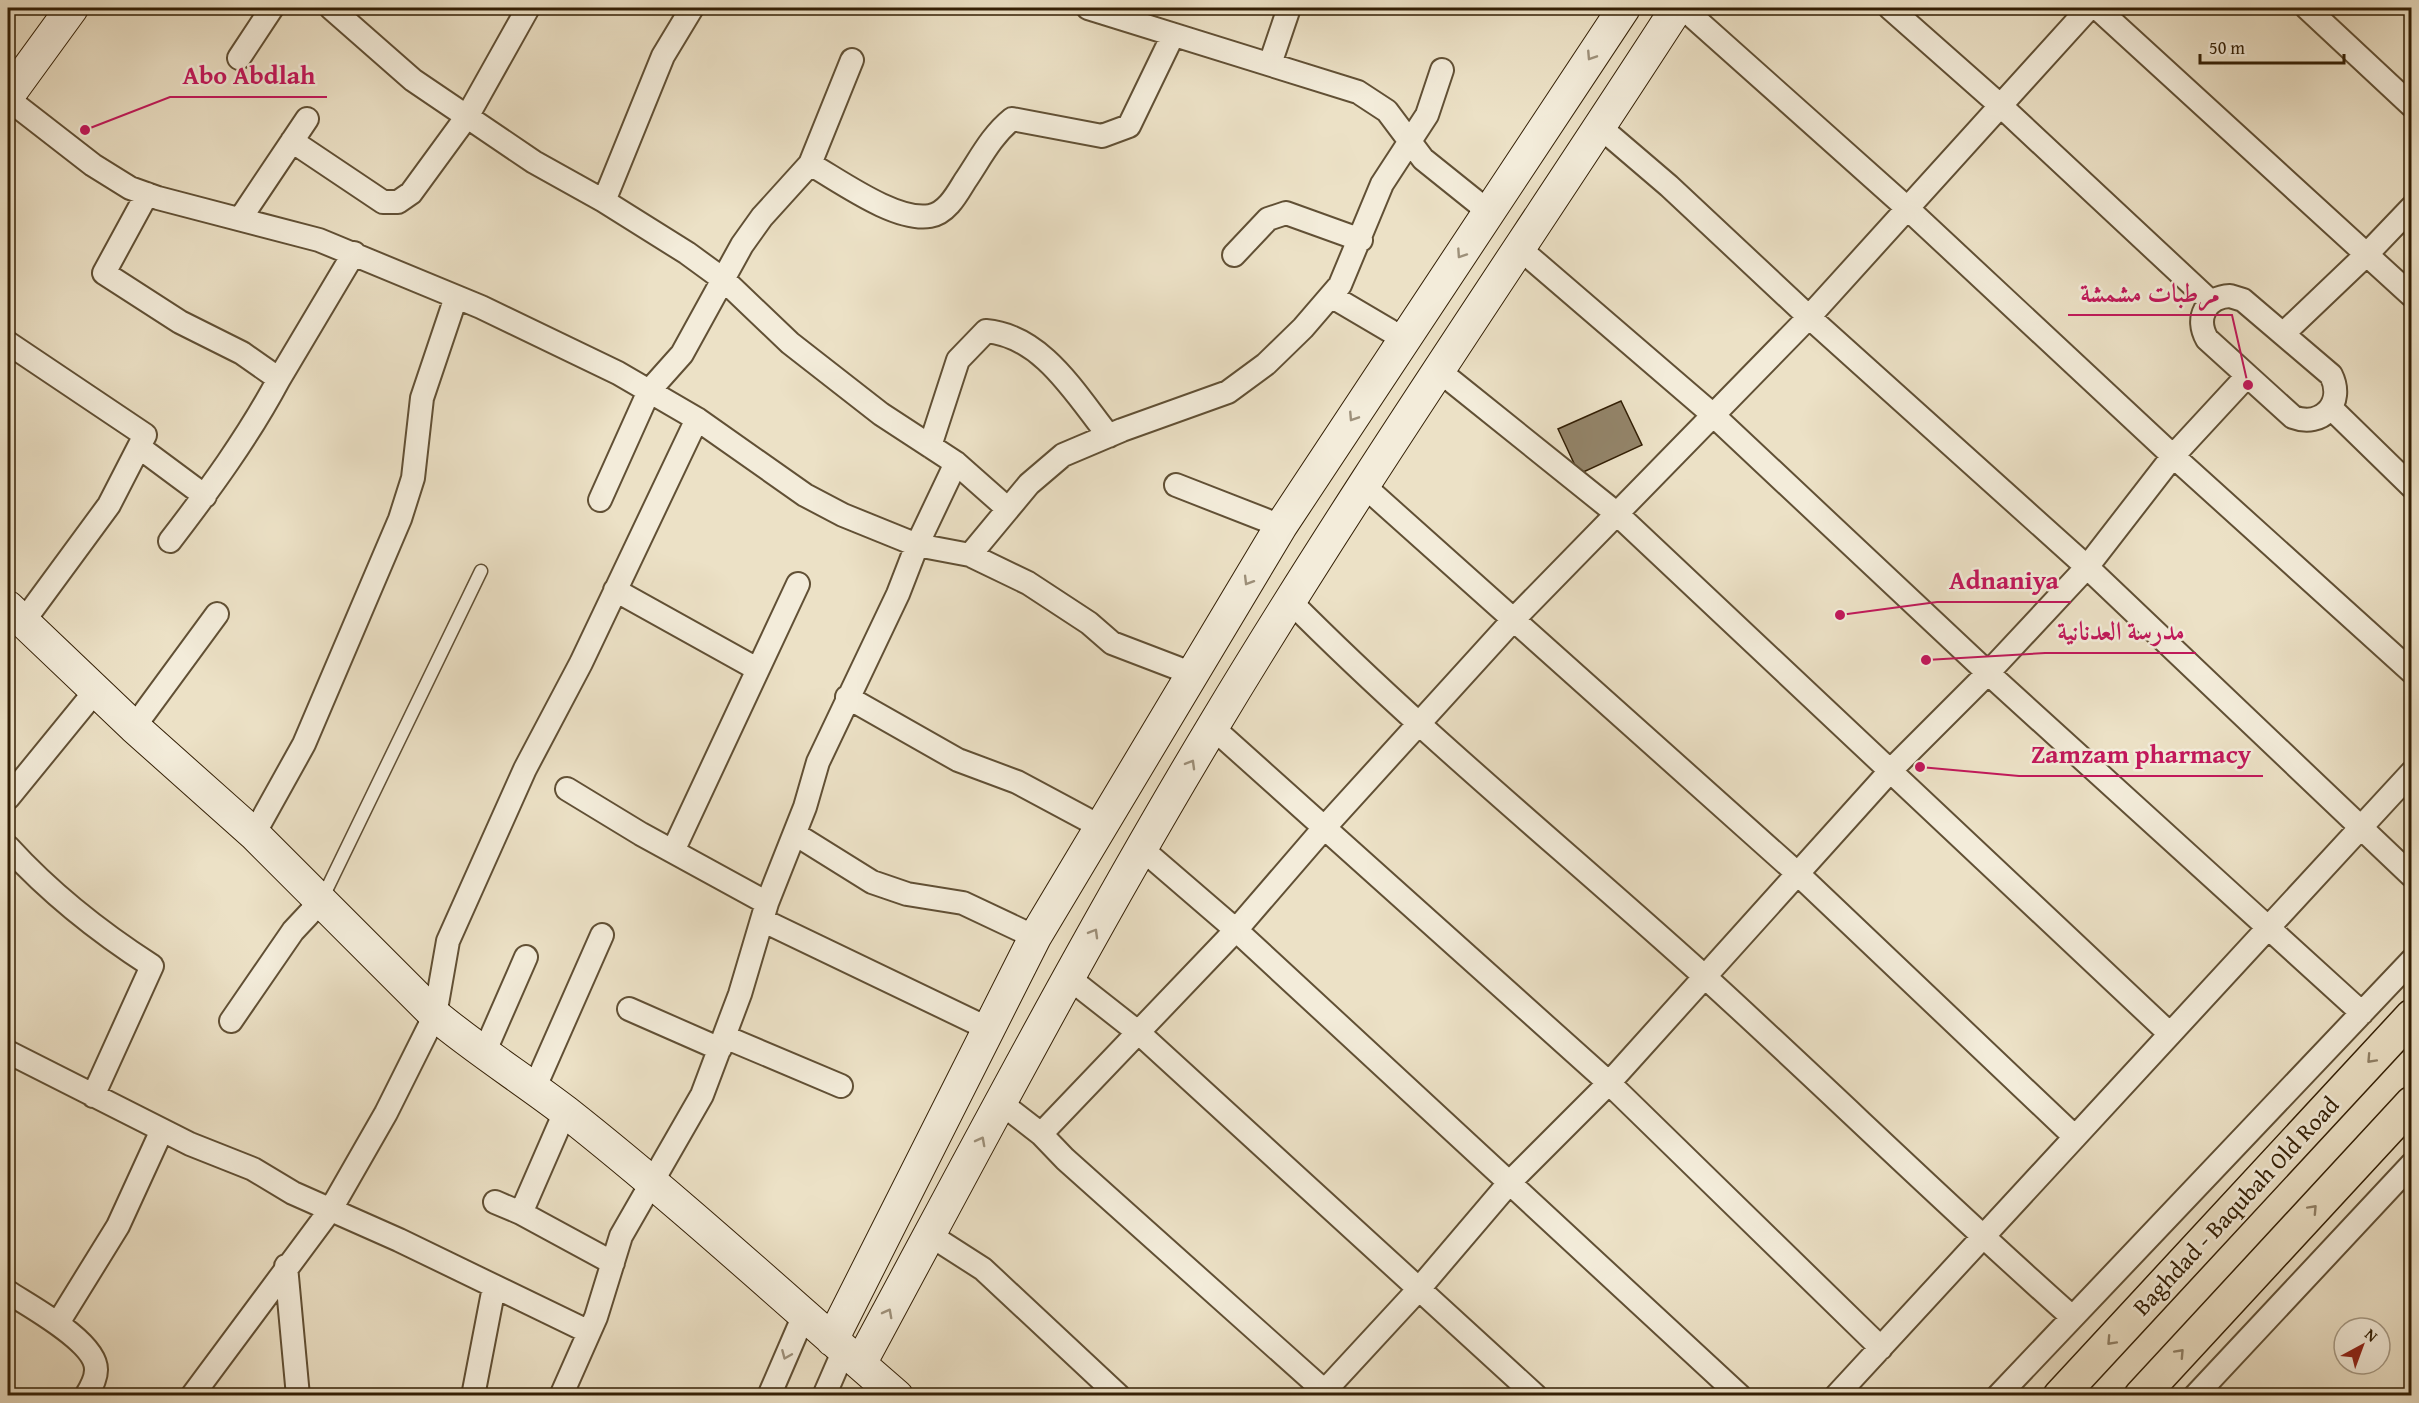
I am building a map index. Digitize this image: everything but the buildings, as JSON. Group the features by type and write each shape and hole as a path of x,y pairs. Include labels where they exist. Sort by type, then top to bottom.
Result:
{"highway":[{"name":"Baghdad - Baqubah Old Road","path":"2061,1395 2412,1016"},
{"path":"2141,1395 2412,1103"}],"street":[{"path":"72,8 8,98 93,165 130,188 319,240 456,297 618,373 697,419 805,495 843,515 917,545 970,555 1028,583 1089,623 1112,643 1185,687 1212,727 1609,1083 1881,1347"},
{"path":"239,58 272,8"},
{"path":"331,8 413,80 468,115 534,162 604,201 687,253 724,280 790,343 881,414 956,463 1008,509"},
{"path":"292,141 383,202 398,202 411,193 468,115 528,8"},
{"path":"604,201 663,56 692,8"},
{"path":"1088,8 1358,92 1387,111 1423,159 1489,212"},
{"path":"1270,64 1289,8"},
{"path":"824,1395 989,1029 1035,937 1281,526 1624,8"},
{"path":"845,1351 930,1235 1069,978 1142,849 1212,727 1290,601 1363,484 1677,8"},
{"path":"1683,8 1907,208 2173,456 2412,672"},
{"path":"1890,8 2002,106 2211,302"},
{"path":"1041,1134 1236,930 1324,828 1514,619 1809,317 2089,8"},
{"path":"2097,8 2368,253 2412,296"},
{"path":"2307,8 2412,106"},
{"path":"810,164 870,198 908,216 932,216 952,202 998,130 1012,119 1102,136 1129,126 1173,35"},
{"path":"600,500 649,391 681,354 742,245 762,217 810,164 852,60"},
{"path":"970,555 1029,484 1063,454 1228,392 1266,364 1340,285 1382,184 1427,115 1442,70"},
{"path":"240,219 307,119"},
{"path":"1600,127 1669,186 1809,317 2087,567 2359,829 2412,876"},
{"path":"147,194 104,273 180,322 242,353 279,379"},
{"path":"2283,334 2368,253 2412,207"},
{"path":"1234,255 1268,219 1286,213 1360,240"},
{"path":"1519,248 1712,414 1988,673 2362,1013"},
{"path":"170,541 205,496 257,420 354,254"},
{"path":"1331,296 1404,339"},
{"path":"2224,296 2237,297 2283,334 2331,375 2336,391 2331,408 2318,418 2310,420 2294,417 2247,376 2207,339 2203,332 2202,315 2211,302 2224,296"},
{"path":"254,834 304,744 400,519 413,478 422,398 456,297"},
{"path":"930,446 958,360 986,332 1000,332 1032,346 1060,375 1109,436"},
{"path":"8,343 145,435 109,505 15,614 97,689 134,727 254,834 435,1015 566,1112 652,1182 897,1395"},
{"path":"1438,370 1616,513 1892,770 2170,1034"},
{"path":"1001,1103 1041,1134 1065,1159 1325,1394 1510,1182 1609,1083 1892,770 1988,673 2087,567 2173,456 2247,376"},
{"path":"2331,408 2412,488"},
{"path":"192,1395 286,1266 331,1209 386,1113 435,1015 448,940 525,770 581,663 697,419"},
{"path":"139,447 205,496"},
{"path":"561,1395 589,1332 621,1236 702,1095 722,1043 765,911 795,834 818,762 898,594 917,545 956,463"},
{"path":"1363,484 1798,874 2075,1137"},
{"path":"1176,485 1281,526"},
{"path":"673,851 798,584"},
{"path":"615,590 757,669"},
{"path":"1290,601 1420,724 1705,977 1982,1238 2072,1317"},
{"path":"134,727 217,614"},
{"path":"8,798 97,689"},
{"path":"847,697 958,760 1017,782 1101,828"},
{"path":"1836,1395 2412,772"},
{"path":"567,789 673,851 765,911 989,1029"},
{"path":"795,834 872,882 907,894 963,903 1035,937"},
{"path":"1142,849 1236,930 1740,1395"},
{"path":"8,851 105,935 152,966 93,1096"},
{"path":"231,1021 293,931 322,900"},
{"path":"534,1089 602,935"},
{"path":"484,1053 526,957"},
{"path":"1998,1395 2412,960"},
{"path":"1069,978 1139,1034 1536,1395"},
{"path":"629,1010 841,1086"},
{"path":"8,1052 162,1130 253,1169 293,1193 589,1332"},
{"path":"521,1213 566,1112"},
{"path":"58,1323 118,1226 162,1130"},
{"path":"2195,1395 2412,1164"},
{"path":"495,1202 521,1213 613,1263"},
{"path":"930,1235 983,1269 1119,1395"},
{"path":"286,1266 298,1395"},
{"path":"473,1395 494,1287"},
{"path":"8,1292 58,1323 90,1353 97,1368 93,1385 86,1395"},
{"path":"769,1395 804,1315"}],"lane":[{"path":"322,900 481,571"}],"place":[{"name":"Abo Abdlah","path":"85,130"},
{"name":"مرطبات مشمشة","path":"2248,385"},
{"name":"Adnaniya","path":"1840,615"},
{"name":"مدرسة العدنانية","path":"1926,660"},
{"name":"Zamzam pharmacy","path":"1920,767"}]}
